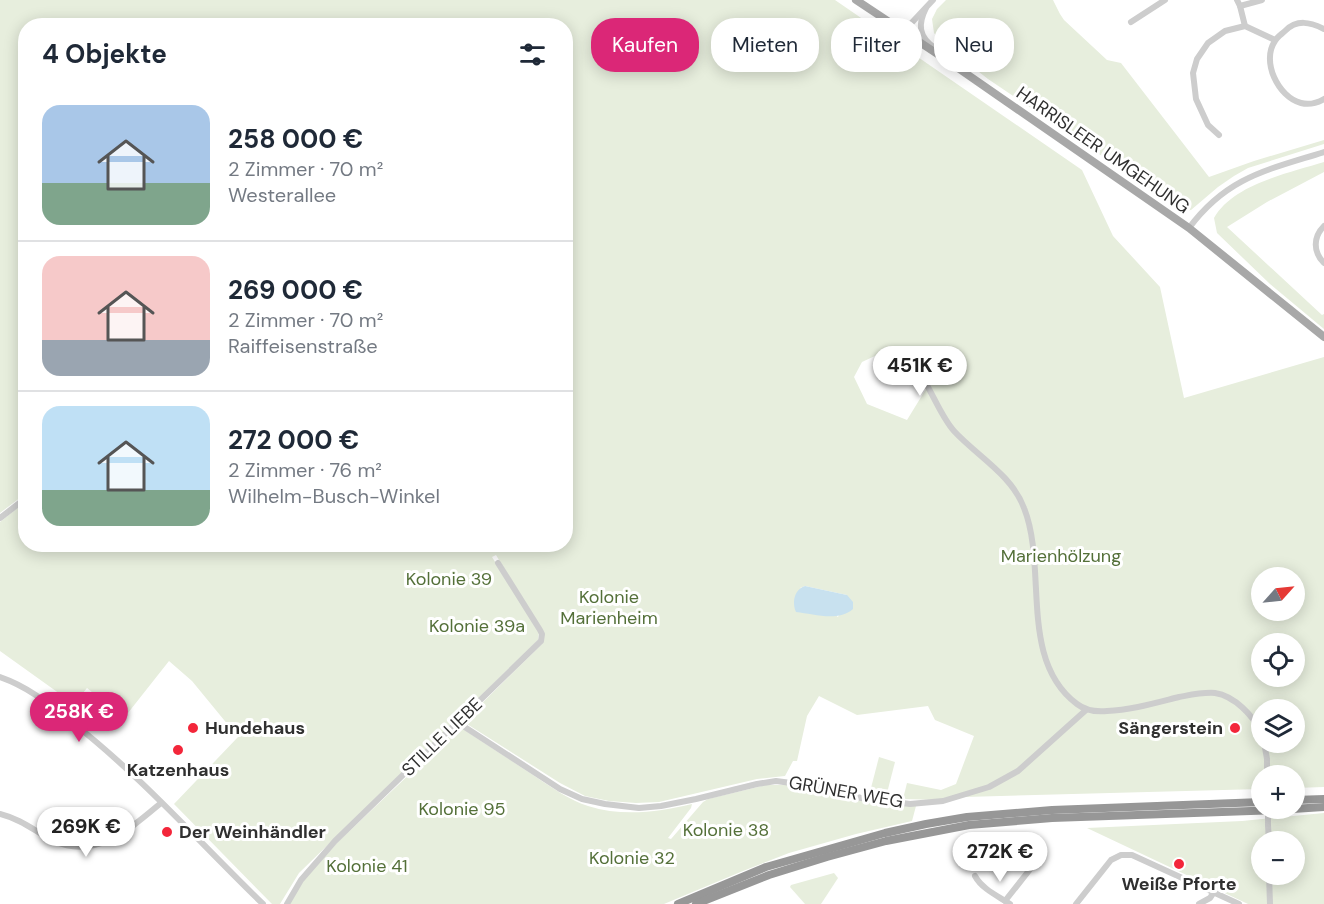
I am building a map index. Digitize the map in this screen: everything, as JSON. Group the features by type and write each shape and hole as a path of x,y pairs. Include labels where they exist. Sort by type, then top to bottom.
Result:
{"highway":[{"path":"1305,800 1324,799"},
{"path":"678,904 766,867 885,833 926,824 1052,810 1251,802"},
{"path":"696,904 769,875 827,857 886,841 969,825 1052,818 1324,807"}],"main road":[{"name":"HARRISLEER UMGEHUNG","path":"856,0 882,18"},
{"name":"HARRISLEER UMGEHUNG","path":"922,45 1189,228 1324,338"}],"street":[{"path":"916,18 933,0"},
{"path":"1131,22 1165,0"},
{"path":"1245,26 1238,3 1262,0"},
{"path":"926,8 920,20 925,40 955,61 966,74"},
{"path":"1324,29 1313,23 1301,22 1289,27 1275,40 1271,48 1270,61 1273,75 1291,98 1301,103 1316,103 1324,99"},
{"path":"1219,135 1208,125 1196,99 1193,73 1197,59 1208,43 1225,32 1245,26 1275,40"},
{"path":"1189,228 1203,210 1236,184 1259,172 1324,152"},
{"path":"1324,226 1316,238 1316,248 1324,263"},
{"path":"903,364 919,372 952,430 1005,478 1020,497 1029,521 1032,539 1037,603 1045,656 1049,669 1060,688 1086,710 1118,711 1193,694 1215,693 1227,697 1251,717"},
{"path":"0,518 18,504"},
{"name":"STILLE LIEBE","path":"287,904 301,880 335,841 541,642 540,630 498,563"},
{"path":"0,677 36,694 95,740 262,904"},
{"name":"GRÜNER WEG","path":"457,722 560,789 582,799 605,804 639,808 661,806 776,781 814,786 861,798 910,804 944,801 989,787 1018,771 1086,710"},
{"path":"0,814 22,822 57,842 85,846 104,843 123,833 161,803"},
{"path":"1076,904 1111,860 1121,855 1132,855 1239,904"},
{"path":"975,876 984,887 1008,902 1035,863"},
{"path":"1269,885 1270,904"},
{"path":"1199,904 1210,898 1214,892"}],"green space":[{"name":"Marienhölzung","path":"0,0 835,0 861,18 831,18 831,72 922,72 922,60 934,68 934,72 940,72 1082,170 1113,236 1160,287 1184,398 1324,357 1324,787 1305,788 1305,765 1251,765 1251,789 965,797 940,800 903,799 907,783 941,790 956,784 974,736 935,720 928,706 857,715 819,696 807,716 797,761 793,761 785,776 757,779 659,802 609,801 585,796 560,783 467,724 466,719 542,644 543,631 496,555 492,557 539,632 538,640 299,873 280,904 272,904 174,804 238,737 192,681 169,661 124,718 87,688 74,704 0,651 0,522 18,508 18,552 573,552 573,18 18,18 18,499 0,513","holes":["877,355 916,372 926,389 907,420 867,404 854,377 862,362","805,586 847,595 838,617 800,588"]},
{"path":"946,0 1053,0 1064,20 1107,60 1121,63 1209,177 1324,140 1324,144 1248,168 1218,187 1191,210 1182,210 979,72 1014,72 1014,18 934,18 934,33 932,19 937,9"},
{"path":"1324,162 1324,172 1267,202 1227,227 1322,315 1324,314 1324,329 1270,284 1217,233 1214,218 1234,196 1248,188"},
{"path":"463,729 561,793 588,806 614,811 640,812 692,804 668,838 671,839 708,799 766,785 786,785 862,800 916,806 912,821 789,853 664,904 289,904 303,880 339,841 455,731"},
{"path":"879,757 895,762 887,793 871,788"},
{"path":"1324,813 1324,904 1248,904 1087,828 1305,819 1305,815"},
{"path":"834,873 838,878 821,904 805,904 790,887 791,885"}],"water":[{"path":"805,586 847,595 853,602 853,609 833,616 796,612 795,597 798,590"}],"place":[{"name":"Hundehaus","path":"193,728"},
{"name":"Sängerstein","path":"1235,728"},
{"name":"Katzenhaus","path":"178,750"},
{"name":"Der Weinhändler","path":"167,832"},
{"name":"Weiße Pforte","path":"1179,864"}],"park label":[{"name":"Kolonie 39","path":"449,579"},
{"name":"Kolonie Marienheim","path":"609,607"},
{"name":"Kolonie 39a","path":"477,626"},
{"name":"Kolonie 95","path":"462,809"},
{"name":"Kolonie 38","path":"726,830"},
{"name":"Kolonie 32","path":"632,858"},
{"name":"Kolonie 41","path":"367,866"}]}
